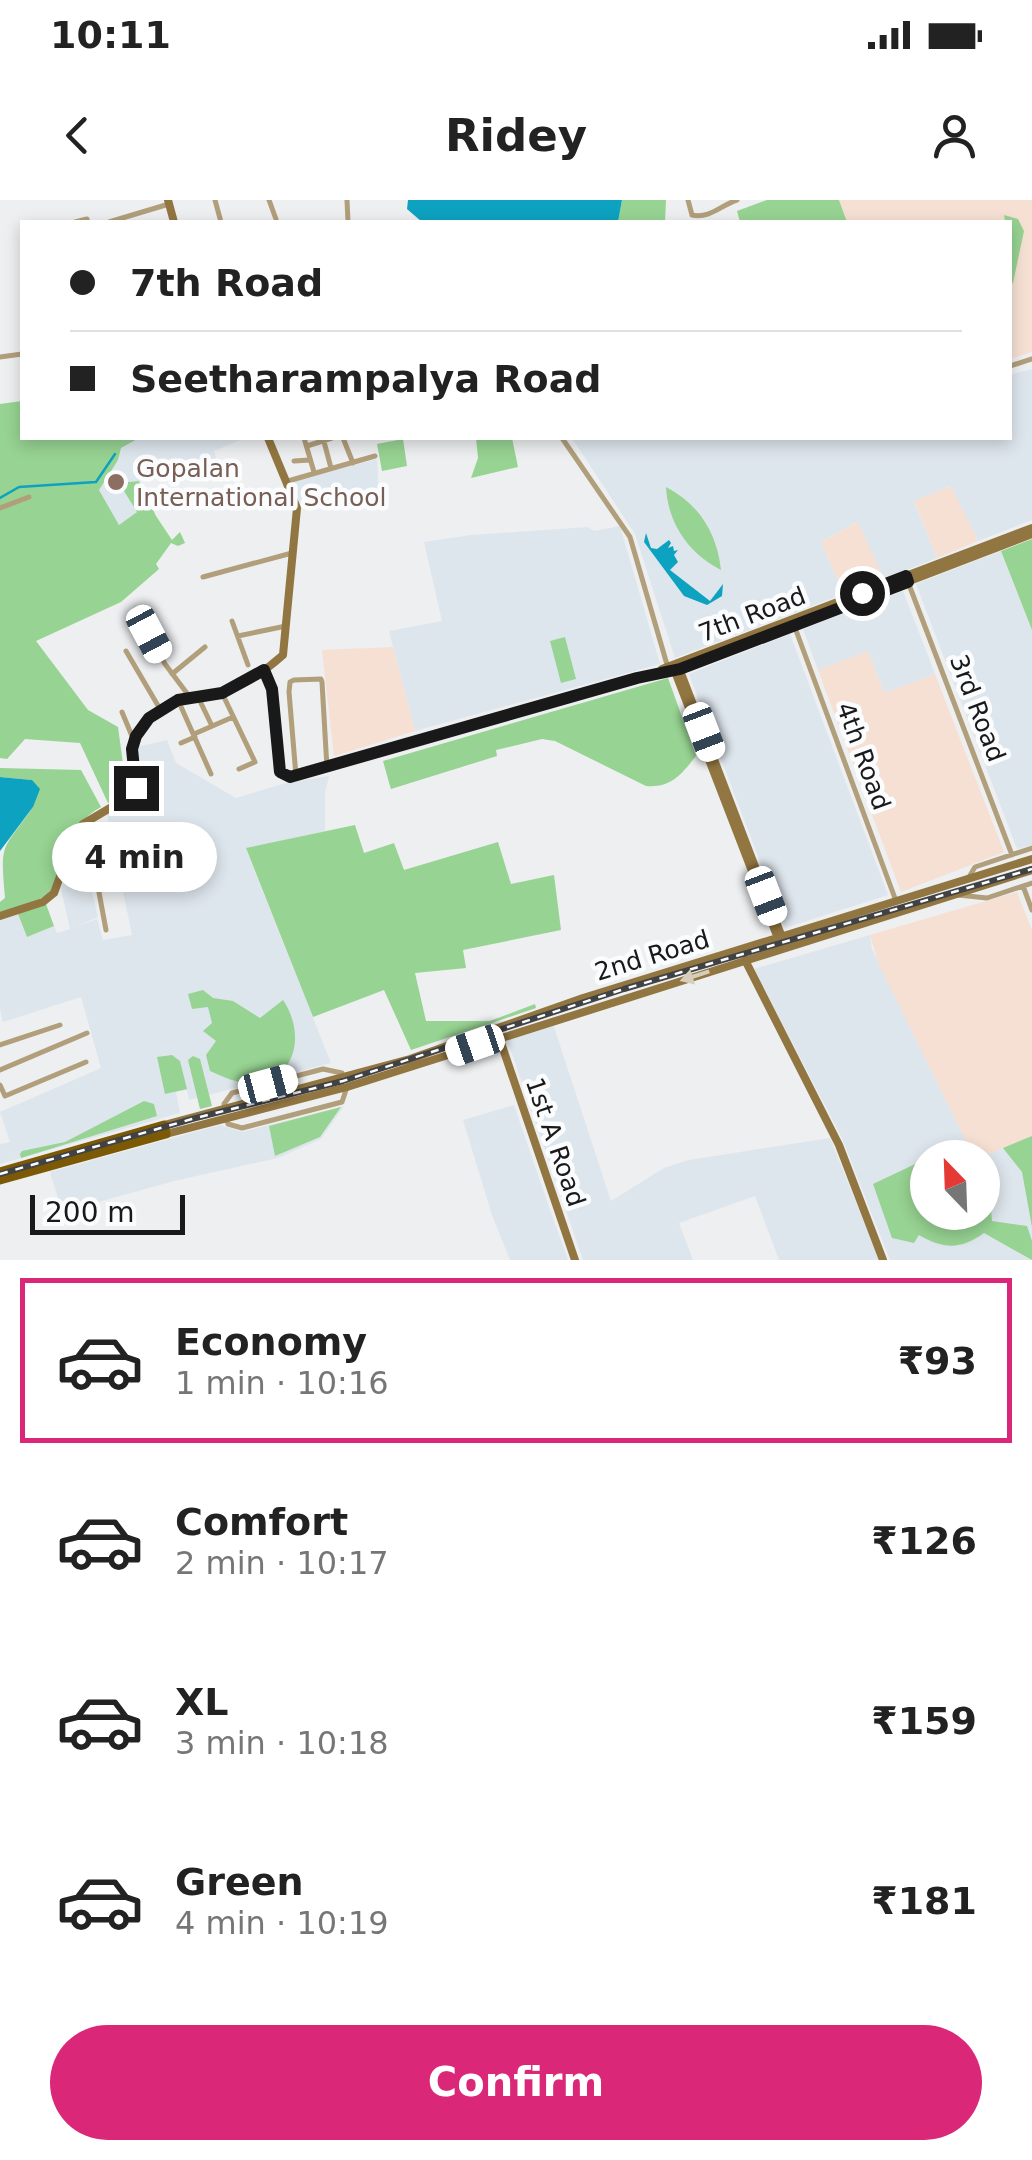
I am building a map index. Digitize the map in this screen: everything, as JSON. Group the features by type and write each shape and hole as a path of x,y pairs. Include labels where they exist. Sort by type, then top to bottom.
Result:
{"main road":[{"name":"2nd Road","path":"0,1176 165,1129"}],"street":[{"path":"688,200 692,215 701,217 737,200"},
{"path":"114,220 168,202"},
{"path":"0,916 43,902 54,892 83,824 132,794 136,788 132,749 149,718 178,700 222,693 264,670 285,652 297,508 269,440"},
{"path":"305,440 314,472"},
{"path":"308,446 322,440"},
{"path":"326,440 331,468"},
{"path":"344,440 353,463"},
{"path":"563,440 630,538 673,668 784,948"},
{"path":"288,481 375,456"},
{"path":"294,461 310,460"},
{"path":"0,508 29,498"},
{"name":"7th Road","path":"264,670 272,689 280,772 296,776 673,668 1032,531"},
{"path":"203,577 294,552"},
{"name":"3rd Road","path":"908,579 1012,855"},
{"path":"232,621 248,665"},
{"name":"4th Road","path":"792,623 896,901"},
{"path":"238,636 286,626"},
{"path":"149,634 172,674 212,726"},
{"path":"172,674 205,647"},
{"path":"126,652 160,710"},
{"path":"296,776 289,692 294,680 321,679 327,768"},
{"path":"222,693 255,762 239,769"},
{"path":"178,700 211,774"},
{"path":"122,712 134,741"},
{"path":"180,743 233,717"},
{"path":"83,824 106,930"},
{"path":"968,880 975,867 1032,848"},
{"name":"2nd Road","path":"345,1083 570,1002 1032,859"},
{"name":"2nd Road","path":"165,1129 345,1083 1032,870"},
{"path":"956,895 987,898 1032,883"},
{"path":"1023,886 1032,910"},
{"path":"745,960 839,1145 883,1260"},
{"path":"567,1016 570,1002"},
{"path":"558,1007 567,1016"},
{"path":"0,1046 60,1025"},
{"path":"0,1070 87,1033"},
{"name":"1st A Road","path":"498,1037 575,1260"},
{"path":"0,1085 5,1096 86,1062"},
{"name":"2nd Road","path":"226,1114 224,1104 232,1093 324,1069 342,1073 345,1083"}],"shaded area":[{"path":"839,200 1032,200 1032,352 1012,358 1012,220 846,220"},
{"path":"1032,369 1032,520 978,541 950,486 914,502 937,558 884,579 857,522 821,542 844,594 675,658 635,534 573,440 1012,440 1012,374"},
{"name":"Gopalan International School","path":"135,440 240,440 214,451 221,474 120,483 137,512 119,525 99,490 121,448"},
{"path":"377,459 379,495 303,509 291,482"},
{"path":"951,486 978,541 937,558 914,501"},
{"path":"858,522 884,579 844,594 821,542"},
{"path":"620,526 660,664 415,731 389,631 442,621 424,542 471,535 588,527 594,531"},
{"path":"1001,551 1032,630 1032,845 1017,849 916,584"},
{"path":"903,591 935,674 884,693 868,651 818,670 803,629"},
{"path":"790,634 888,895 785,928 689,674"},
{"path":"393,647 415,731 334,756 322,650"},
{"path":"868,651 884,693 935,674 1004,852 901,892 818,670"},
{"path":"167,740 176,763 236,798 286,783 329,776 325,831 246,849 331,1063 189,1100 187,1090 176,1092 180,1113 0,1164 0,1144 10,1142 0,1112 101,1068 81,997 3,1022 0,920 18,914 27,937 54,926 57,933 70,929 61,889 80,844 98,917 75,927 97,919 103,940 132,935 107,815 138,790 137,747"},
{"path":"1017,892 1032,930 1032,1136 1000,1149 1000,1140 966,1140 879,965 870,935"},
{"path":"870,935 872,949 966,1140 910,1140 910,1230 1000,1230 1000,1149 1032,1136 1032,1260 890,1260 842,1138 754,969"},
{"path":"553,1024 611,1201 664,1168 689,1160 830,1138 879,1260 779,1260 755,1196 679,1223 693,1260 583,1260 507,1039"},
{"path":"514,1105 568,1260 510,1260 492,1215 463,1120"},
{"path":"344,1106 321,1139 278,1158 62,1212 50,1172 220,1125 242,1132"}],"green space":[{"path":"622,200 666,200 665,220 618,220"},
{"path":"767,200 839,200 846,220 739,220 737,211"},
{"path":"1004,215 1018,219 1024,231 1012,284 1012,220 1005,220"},
{"path":"20,401 20,440 135,440 121,448 99,490 119,525 137,512 119,483 139,481 172,540 180,532 185,543 171,543 156,564 159,569 121,602 36,641 88,710 118,727 127,793 108,803 80,743 25,739 7,759 0,758 0,510 33,496 0,506 0,404"},
{"path":"403,440 407,466 382,471 377,444"},
{"path":"476,440 512,440 518,467 471,478 478,458"},
{"path":"666,487 688,502 704,521 711,532 721,570 699,555 682,536 671,513"},
{"path":"1032,539 1032,630 1001,551"},
{"path":"565,637 576,679 561,683 550,641"},
{"path":"668,678 696,756 669,782 646,786 555,741 542,739 496,750 497,756 391,789 383,761"},
{"path":"0,768 81,770 101,807 80,824 59,878 48,894 0,912 0,902 5,898 3,856 9,840 33,807 32,780 0,777"},
{"path":"355,825 364,853 394,843 404,870 498,842 511,884 554,875 561,930 463,950 466,968 415,973 426,1021 490,1021 535,1004 536,1008 411,1050 384,990 313,1017 246,848"},
{"path":"46,904 54,926 27,937 18,914"},
{"path":"203,990 213,998 233,1001 260,1018 283,1000 290,1013 295,1041 293,1054 278,1074 249,1083 210,1071 206,1055 216,1041 203,1031 212,1023 208,1007 192,1009 188,994"},
{"path":"172,1055 180,1061 187,1089 165,1094 157,1057"},
{"path":"193,1056 200,1059 212,1106 200,1109 188,1060"},
{"path":"144,1101 154,1104 157,1116 21,1158 22,1151 65,1142"},
{"path":"341,1107 320,1137 275,1156 269,1126"},
{"path":"1032,1136 1032,1227 1022,1172 1003,1148"},
{"path":"910,1167 910,1230 1000,1230 1000,1222 1027,1226 1032,1260 984,1233 952,1246 919,1235 914,1243 892,1238 873,1184"}],"water":[{"path":"408,200 622,200 618,220 420,220 407,209"},
{"path":"646,533 651,548 657,549 669,540 668,548 678,550 674,555 678,562 670,570 710,601 723,584 722,596 707,605 684,596 644,542"},
{"path":"0,777 32,780 40,789 33,807 0,851"}],"waterway":[{"path":"0,498 19,487 96,482 115,454"}],"railway":[{"path":"0,1174 343,1081 624,989 1032,869"}],"place":[{"name":"Gopalan International School","path":"116,482"}],"route":[{"path":"136,788 132,749 149,718 178,700 222,693 264,670 272,689 280,772 290,777 680,669 908,582 906,576 862,593"}]}
